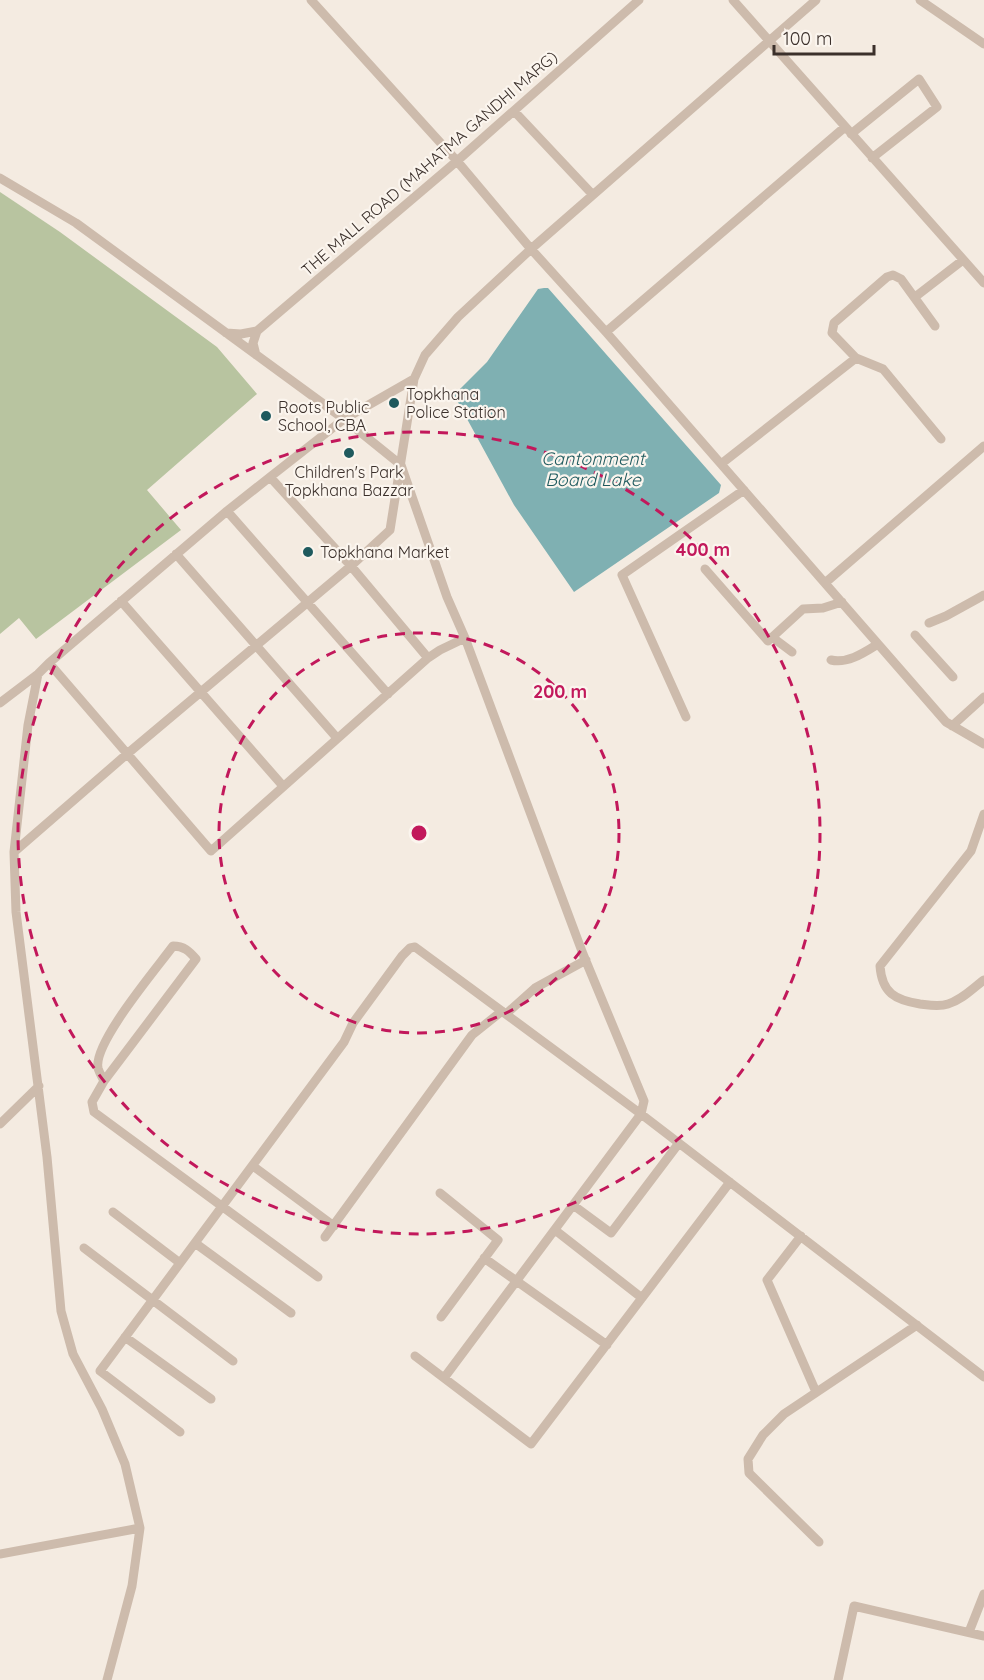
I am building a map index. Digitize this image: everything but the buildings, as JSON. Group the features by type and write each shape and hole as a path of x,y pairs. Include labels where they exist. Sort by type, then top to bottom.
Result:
{"street":[{"path":"311,0 457,161 531,249 946,722 984,744"},
{"name":"THE MALL ROAD (MAHATMA GANDHI MARG)","path":"256,331 457,161 639,0"},
{"path":"747,0 736,4 984,283"},
{"path":"14,852 351,566 390,530 414,379 425,355 458,317 531,249 816,0"},
{"path":"920,0 984,44"},
{"path":"606,332 848,131 919,79 937,107 872,158"},
{"path":"514,111 593,195"},
{"path":"0,178 76,223 344,419 400,465 447,597 465,638 586,960 644,1101 641,1114 444,1378"},
{"path":"915,297 963,260"},
{"path":"935,326 901,279 893,275 887,277 834,323 832,333 856,358 883,369 941,438"},
{"path":"224,332 242,334 256,331 253,343 257,356"},
{"path":"721,464 856,358"},
{"path":"0,703 38,674 227,511 344,419 414,379"},
{"path":"825,583 984,446"},
{"path":"270,477 351,566 428,658"},
{"path":"686,717 622,575 744,490"},
{"path":"227,511 388,694"},
{"path":"176,554 337,738"},
{"path":"705,569 768,641 803,609 823,608 842,602"},
{"path":"929,623 984,595"},
{"path":"121,601 283,786"},
{"path":"915,635 953,677"},
{"path":"772,637 792,652"},
{"path":"49,663 210,851 428,658 465,638"},
{"path":"831,660 837,662 850,659 878,644"},
{"path":"38,674 28,725 14,852 16,912 39,1086 61,1311 73,1354 102,1409 125,1464 140,1528 132,1586 107,1680"},
{"path":"952,726 984,697"},
{"path":"984,814 971,851 880,966 881,977 887,990 899,1000 932,1006 946,1005 958,1000 984,980"},
{"path":"104,1081 97,1067 99,1054 113,1026 173,946 181,946 196,959 104,1081 92,1102 94,1112 318,1276"},
{"path":"180,1432 100,1371 344,1042 353,1023 402,956 410,948 415,947 641,1114 984,1377"},
{"path":"325,1237 472,1035 535,988 586,960"},
{"path":"0,1124 39,1086"},
{"path":"573,1205 611,1233 679,1143"},
{"path":"253,1166 334,1226"},
{"path":"415,1356 531,1444 730,1182"},
{"path":"440,1193 498,1240 441,1317"},
{"path":"112,1212 180,1263"},
{"path":"555,1230 642,1298"},
{"path":"801,1236 767,1280 816,1392"},
{"path":"195,1243 291,1313"},
{"path":"84,1248 233,1361"},
{"path":"484,1258 607,1345"},
{"path":"819,1542 748,1473 748,1460 763,1435 784,1414 917,1325"},
{"path":"125,1337 211,1399"},
{"path":"0,1554 140,1528"},
{"path":"969,1632 984,1594"},
{"path":"838,1680 854,1606 984,1636"}],"green space":[{"path":"0,192 60,232 217,347 257,394 147,490 181,530 36,639 19,618 0,634"}],"water":[{"name":"Cantonment Board Lake","path":"548,288 721,485 719,493 574,592 514,505 454,395 487,362 538,289"}],"place":[{"name":"Topkhana Police Station","path":"394,403"},
{"name":"Roots Public School, CBA","path":"266,416"},
{"name":"Children's Park Topkhana Bazzar","path":"349,453"},
{"name":"Topkhana Market","path":"308,552"}]}
